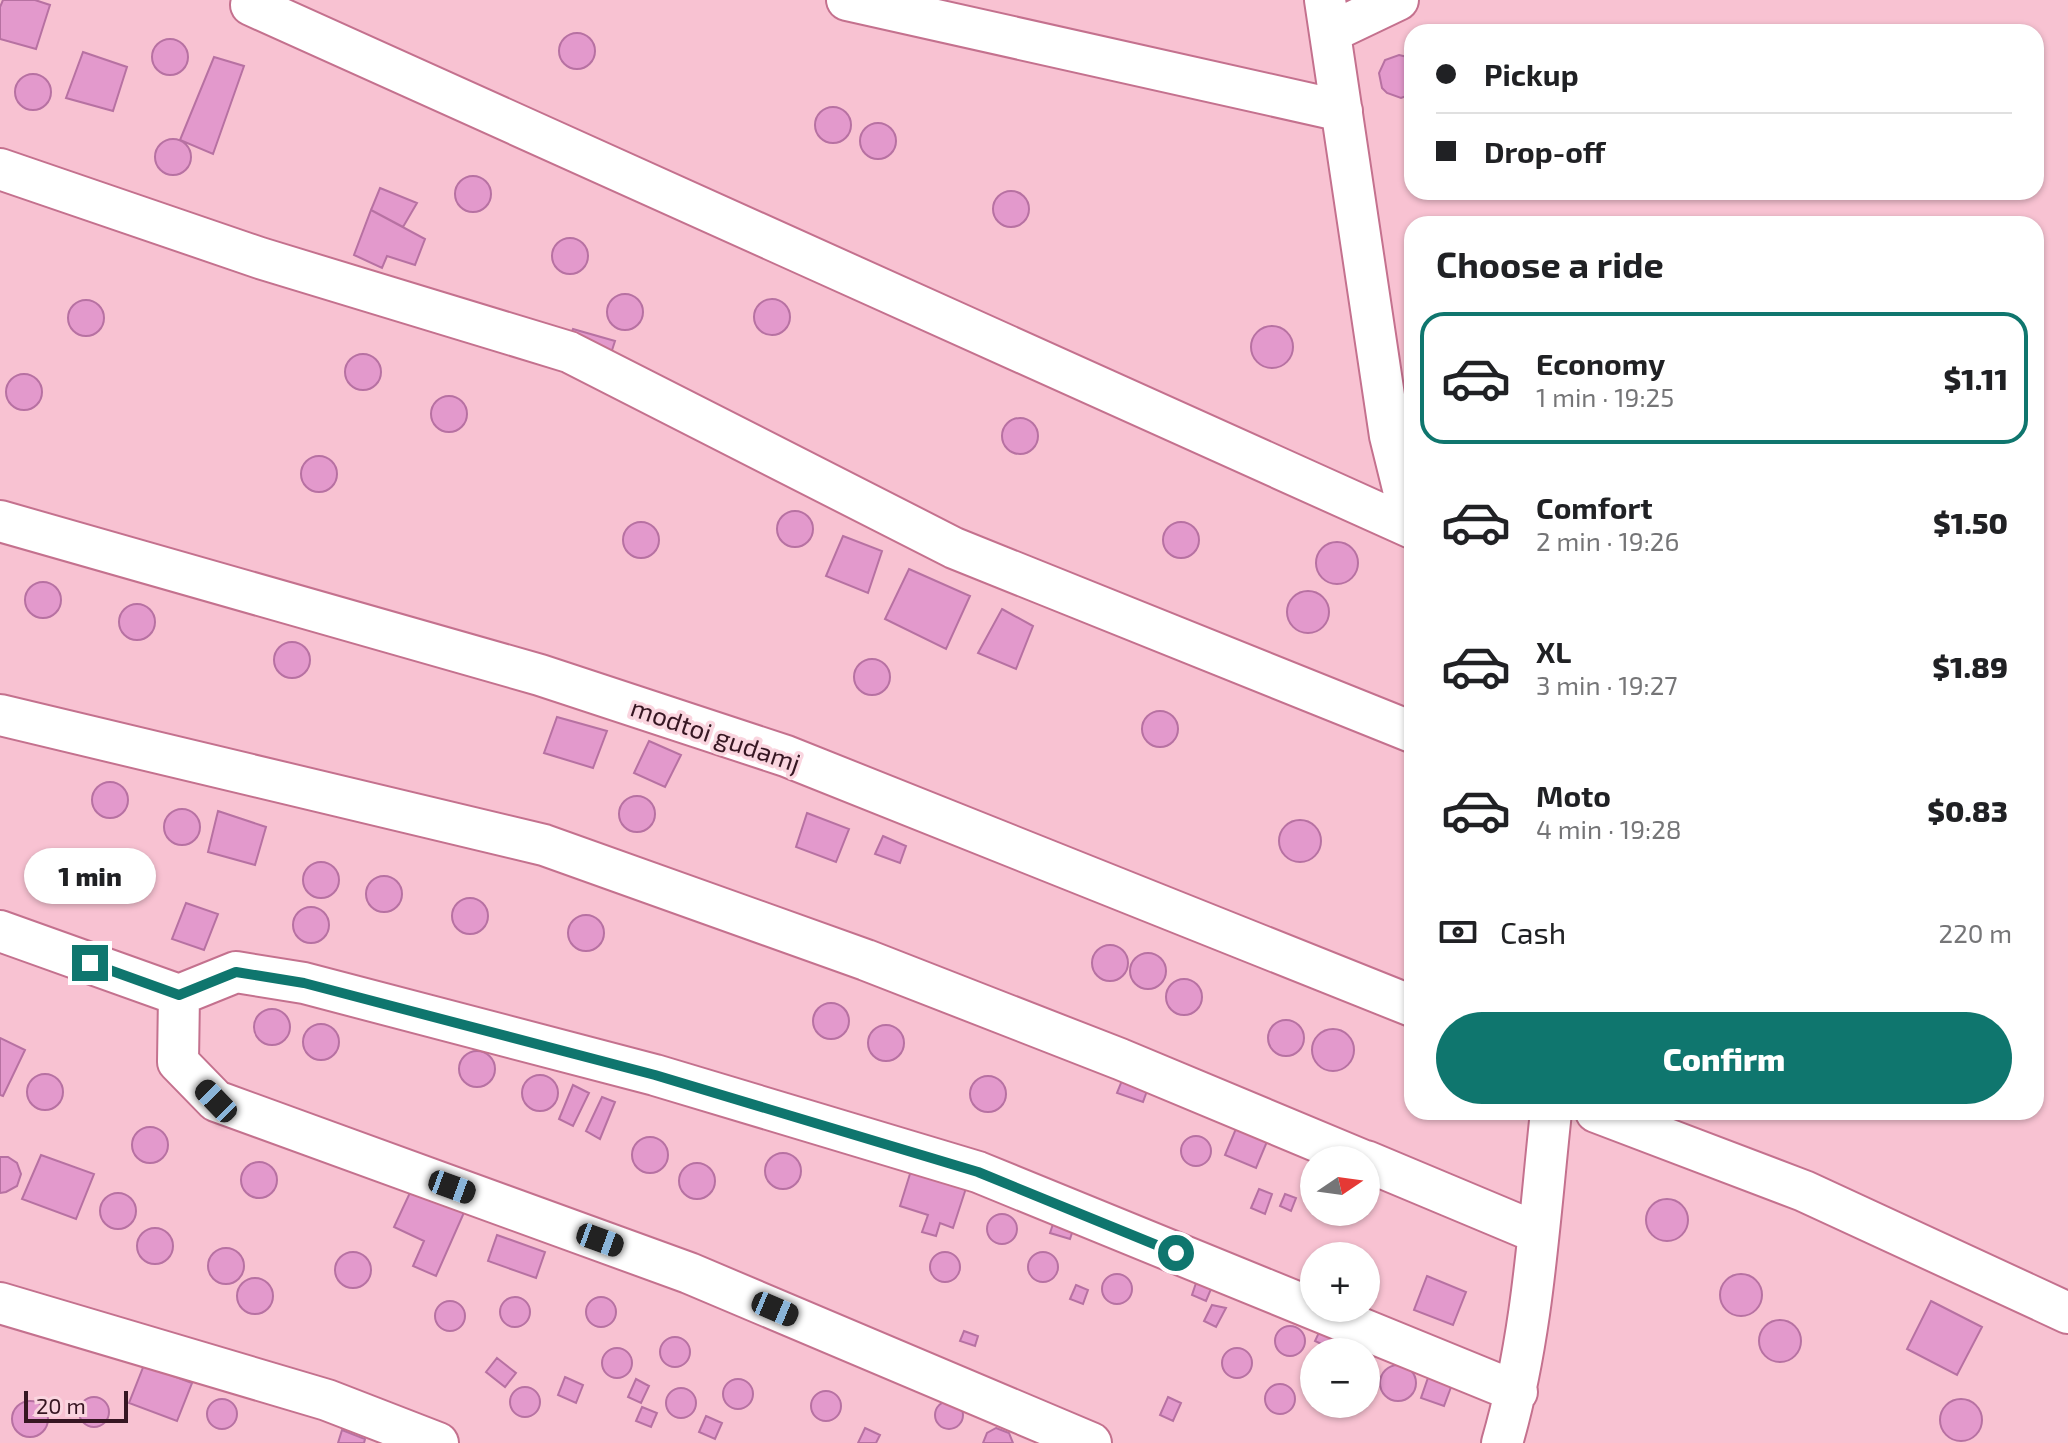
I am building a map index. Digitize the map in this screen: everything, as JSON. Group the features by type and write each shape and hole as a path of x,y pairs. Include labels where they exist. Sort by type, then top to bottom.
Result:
{"street":[{"path":"847,0 858,5 1342,111"},
{"path":"1398,0 1328,16 1404,464"},
{"path":"251,5 1404,522"},
{"path":"0,169 260,258 569,352 954,548 1404,729"},
{"name":"modtoi gudamj","path":"0,521 540,675 786,756 1404,1003"},
{"path":"0,715 544,845 866,960 1120,1059 1328,1146"},
{"path":"0,931 179,995 236,972 304,983 655,1075 978,1172 1517,1392"},
{"path":"179,995 178,1062 216,1101 689,1273 1091,1443"},
{"path":"1502,1443 1517,1392 1550,1120"},
{"path":"1617,1120 1804,1191 2068,1313"},
{"path":"1380,1168 1538,1233"},
{"path":"0,1303 327,1400 438,1443"}],"building":[{"path":"3,0 35,0 50,5 36,49 0,39 0,7"},
{"path":"577,33 590,38 595,51 590,64 577,69 564,64 559,51 564,38"},
{"path":"170,39 183,44 188,57 183,70 170,75 157,70 152,57 157,44"},
{"path":"83,52 127,67 113,111 66,98"},
{"path":"1404,56 1404,97 1387,93 1382,88 1379,73 1385,60"},
{"path":"214,57 244,66 213,154 180,140"},
{"path":"33,74 46,79 51,92 46,105 33,110 20,105 15,92 20,79"},
{"path":"833,107 846,112 851,125 846,138 833,143 820,138 815,125 820,112"},
{"path":"878,123 891,128 896,141 891,154 878,159 865,154 860,141 865,128"},
{"path":"173,139 186,144 191,157 186,170 173,175 160,170 155,157 160,144"},
{"path":"473,176 486,181 491,194 486,207 473,212 460,207 455,194 460,181"},
{"path":"380,188 417,203 403,227 371,210"},
{"path":"1011,191 1024,196 1029,209 1024,222 1011,227 998,222 993,209 998,196"},
{"path":"371,210 425,239 415,265 387,256 382,268 354,255"},
{"path":"570,238 583,243 588,256 583,269 570,274 557,269 552,256 557,243"},
{"path":"625,294 638,299 643,312 638,325 625,330 612,325 607,312 612,299"},
{"path":"772,299 785,304 790,317 785,330 772,335 759,330 754,317 759,304"},
{"path":"86,300 99,305 104,318 99,331 86,336 73,331 68,318 73,305"},
{"path":"1272,326 1287,332 1293,347 1287,362 1272,368 1257,362 1251,347 1257,332"},
{"path":"573,329 615,341 604,375 562,356"},
{"path":"363,354 376,359 381,372 376,385 363,390 350,385 345,372 350,359"},
{"path":"24,374 37,379 42,392 37,405 24,410 11,405 6,392 11,379"},
{"path":"449,396 462,401 467,414 462,427 449,432 436,427 431,414 436,401"},
{"path":"1020,418 1033,423 1038,436 1033,449 1020,454 1007,449 1002,436 1007,423"},
{"path":"319,456 332,461 337,474 332,487 319,492 306,487 301,474 306,461"},
{"path":"795,511 808,516 813,529 808,542 795,547 782,542 777,529 782,516"},
{"path":"641,522 654,527 659,540 654,553 641,558 628,553 623,540 628,527"},
{"path":"1181,522 1194,527 1199,540 1194,553 1181,558 1168,553 1163,540 1168,527"},
{"path":"843,536 882,551 868,593 826,576"},
{"path":"1337,542 1352,548 1358,563 1352,578 1337,584 1322,578 1316,563 1322,548"},
{"path":"909,569 970,596 946,649 885,619"},
{"path":"43,582 56,587 61,600 56,613 43,618 30,613 25,600 30,587"},
{"path":"1308,591 1323,597 1329,612 1323,627 1308,633 1293,627 1287,612 1293,597"},
{"path":"137,604 150,609 155,622 150,635 137,640 124,635 119,622 124,609"},
{"path":"1002,609 1033,626 1016,669 978,653"},
{"path":"292,642 305,647 310,660 305,673 292,678 279,673 274,660 279,647"},
{"path":"872,659 885,664 890,677 885,690 872,695 859,690 854,677 859,664"},
{"path":"1160,711 1173,716 1178,729 1173,742 1160,747 1147,742 1142,729 1147,716"},
{"path":"557,717 607,731 593,768 544,753"},
{"path":"649,741 681,755 665,787 634,773"},
{"path":"110,782 123,787 128,800 123,813 110,818 97,813 92,800 97,787"},
{"path":"637,796 650,801 655,814 650,827 637,832 624,827 619,814 624,801"},
{"path":"182,809 195,814 200,827 195,840 182,845 169,840 164,827 169,814"},
{"path":"218,811 266,827 255,865 208,852"},
{"path":"807,813 849,829 836,862 796,847"},
{"path":"1300,820 1315,826 1321,841 1315,856 1300,862 1285,856 1279,841 1285,826"},
{"path":"883,836 906,846 900,863 875,854"},
{"path":"321,862 334,867 339,880 334,893 321,898 308,893 303,880 308,867"},
{"path":"384,876 397,881 402,894 397,907 384,912 371,907 366,894 371,881"},
{"path":"470,898 483,903 488,916 483,929 470,934 457,929 452,916 457,903"},
{"path":"186,903 218,914 204,950 172,939"},
{"path":"311,907 324,912 329,925 324,938 311,943 298,938 293,925 298,912"},
{"path":"586,915 599,920 604,933 599,946 586,951 573,946 568,933 573,920"},
{"path":"1110,945 1123,950 1128,963 1123,976 1110,981 1097,976 1092,963 1097,950"},
{"path":"1148,953 1161,958 1166,971 1161,984 1148,989 1135,984 1130,971 1135,958"},
{"path":"1184,979 1197,984 1202,997 1197,1010 1184,1015 1171,1010 1166,997 1171,984"},
{"path":"831,1003 844,1008 849,1021 844,1034 831,1039 818,1034 813,1021 818,1008"},
{"path":"272,1009 285,1014 290,1027 285,1040 272,1045 259,1040 254,1027 259,1014"},
{"path":"1286,1020 1299,1025 1304,1038 1299,1051 1286,1056 1273,1051 1268,1038 1273,1025"},
{"path":"321,1024 334,1029 339,1042 334,1055 321,1060 308,1055 303,1042 308,1029"},
{"path":"886,1025 899,1030 904,1043 899,1056 886,1061 873,1056 868,1043 873,1030"},
{"path":"1333,1029 1348,1035 1354,1050 1348,1065 1333,1071 1318,1065 1312,1050 1318,1035"},
{"path":"0,1038 25,1050 3,1096 0,1095"},
{"path":"477,1051 490,1056 495,1069 490,1082 477,1087 464,1082 459,1069 464,1056"},
{"path":"45,1074 58,1079 63,1092 58,1105 45,1110 32,1105 27,1092 32,1079"},
{"path":"540,1075 553,1080 558,1093 553,1106 540,1111 527,1106 522,1093 527,1080"},
{"path":"988,1076 1001,1081 1006,1094 1001,1107 988,1112 975,1107 970,1094 975,1081"},
{"path":"1123,1078 1148,1088 1143,1102 1117,1093"},
{"path":"573,1085 589,1093 573,1126 559,1119"},
{"path":"602,1097 615,1102 600,1139 586,1131"},
{"path":"1240,1119 1271,1132 1256,1168 1225,1155"},
{"path":"150,1127 163,1132 168,1145 163,1158 150,1163 137,1158 132,1145 137,1132"},
{"path":"1196,1136 1207,1140 1211,1151 1207,1162 1196,1166 1185,1162 1181,1151 1185,1140"},
{"path":"650,1137 663,1142 668,1155 663,1168 650,1173 637,1168 632,1155 637,1142"},
{"path":"783,1153 796,1158 801,1171 796,1184 783,1189 770,1184 765,1171 770,1158"},
{"path":"41,1155 94,1174 76,1219 22,1199"},
{"path":"0,1157 8,1157 17,1163 21,1174 17,1186 0,1193"},
{"path":"914,1161 969,1179 953,1228 940,1223 936,1236 922,1232 928,1215 900,1206"},
{"path":"259,1162 272,1167 277,1180 272,1193 259,1198 246,1193 241,1180 246,1167"},
{"path":"697,1163 710,1168 715,1181 710,1194 697,1199 684,1194 679,1181 684,1168"},
{"path":"414,1184 466,1208 436,1276 413,1266 424,1241 394,1227"},
{"path":"1259,1189 1272,1194 1265,1214 1251,1208"},
{"path":"118,1193 131,1198 136,1211 131,1224 118,1229 105,1224 100,1211 105,1198"},
{"path":"1285,1194 1296,1198 1291,1211 1280,1206"},
{"path":"1667,1199 1682,1205 1688,1220 1682,1235 1667,1241 1652,1235 1646,1220 1652,1205"},
{"path":"1002,1214 1013,1218 1017,1229 1013,1240 1002,1244 991,1240 987,1229 991,1218"},
{"path":"1055,1218 1075,1224 1070,1239 1050,1233"},
{"path":"155,1228 168,1233 173,1246 168,1259 155,1264 142,1259 137,1246 142,1233"},
{"path":"497,1235 545,1252 536,1278 488,1261"},
{"path":"226,1248 239,1253 244,1266 239,1279 226,1284 213,1279 208,1266 213,1253"},
{"path":"353,1252 366,1257 371,1270 366,1283 353,1288 340,1283 335,1270 340,1257"},
{"path":"945,1252 956,1256 960,1267 956,1278 945,1282 934,1278 930,1267 934,1256"},
{"path":"1043,1252 1054,1256 1058,1267 1054,1278 1043,1282 1032,1278 1028,1267 1032,1256"},
{"path":"1117,1274 1128,1278 1132,1289 1128,1300 1117,1304 1106,1300 1102,1289 1106,1278"},
{"path":"1741,1274 1756,1280 1762,1295 1756,1310 1741,1316 1726,1310 1720,1295 1726,1280"},
{"path":"1427,1276 1466,1292 1453,1325 1414,1310"},
{"path":"255,1278 268,1283 273,1296 268,1309 255,1314 242,1309 237,1296 242,1283"},
{"path":"1196,1283 1211,1289 1206,1301 1192,1295"},
{"path":"1076,1285 1088,1290 1083,1304 1070,1299"},
{"path":"515,1297 526,1301 530,1312 526,1323 515,1327 504,1323 500,1312 504,1301"},
{"path":"601,1297 612,1301 616,1312 612,1323 601,1327 590,1323 586,1312 590,1301"},
{"path":"450,1301 461,1305 465,1316 461,1327 450,1331 439,1327 435,1316 439,1305"},
{"path":"1931,1301 1982,1327 1957,1375 1907,1349"},
{"path":"1212,1305 1226,1308 1216,1327 1204,1321"},
{"path":"1780,1320 1795,1326 1801,1341 1795,1356 1780,1362 1765,1356 1759,1341 1765,1326"},
{"path":"1322,1326 1343,1336 1342,1338 1316,1338"},
{"path":"1284,1327 1296,1327 1304,1338 1300,1338 1300,1353 1296,1355 1284,1355 1276,1347 1276,1335"},
{"path":"964,1331 978,1336 975,1346 960,1341"},
{"path":"675,1337 686,1341 690,1352 686,1363 675,1367 664,1363 660,1352 664,1341"},
{"path":"617,1348 628,1352 632,1363 628,1374 617,1378 606,1374 602,1363 606,1352"},
{"path":"1237,1348 1248,1352 1252,1363 1248,1374 1237,1378 1226,1374 1222,1363 1226,1352"},
{"path":"497,1358 516,1373 505,1387 486,1372"},
{"path":"144,1365 192,1383 177,1421 129,1403"},
{"path":"1391,1366 1405,1366 1415,1376 1415,1390 1405,1400 1391,1400 1381,1390 1381,1376"},
{"path":"1430,1372 1454,1379 1444,1406 1421,1398"},
{"path":"565,1377 583,1385 576,1403 558,1395"},
{"path":"636,1379 649,1386 641,1403 628,1397"},
{"path":"738,1379 749,1383 753,1394 749,1405 738,1409 727,1405 723,1394 727,1383"},
{"path":"1280,1384 1291,1388 1295,1399 1291,1410 1280,1414 1269,1410 1265,1399 1269,1388"},
{"path":"525,1387 536,1391 540,1402 536,1413 525,1417 514,1413 510,1402 514,1391"},
{"path":"681,1388 692,1392 696,1403 692,1414 681,1418 670,1414 666,1403 670,1392"},
{"path":"826,1391 837,1395 841,1406 837,1417 826,1421 815,1417 811,1406 815,1395"},
{"path":"94,1397 105,1401 109,1412 105,1423 94,1427 83,1423 79,1412 83,1401"},
{"path":"1168,1397 1181,1403 1173,1421 1160,1415"},
{"path":"222,1399 233,1403 237,1414 233,1425 222,1429 211,1425 207,1414 211,1403"},
{"path":"1961,1399 1976,1405 1982,1420 1976,1435 1961,1441 1946,1435 1940,1420 1946,1405"},
{"path":"30,1401 43,1406 48,1419 43,1432 30,1437 17,1432 12,1419 17,1406"},
{"path":"949,1401 959,1405 963,1415 959,1425 949,1429 939,1425 935,1415 939,1405"},
{"path":"642,1407 657,1413 651,1427 636,1421"},
{"path":"706,1416 722,1423 715,1439 699,1432"},
{"path":"865,1428 880,1435 876,1443 858,1443"},
{"path":"996,1428 1009,1433 1013,1443 983,1443 987,1433"},
{"path":"342,1430 365,1439 364,1443 338,1443"}],"route":[{"path":"90,963 179,995 236,972 304,983 655,1075 978,1172 1176,1253"}]}
